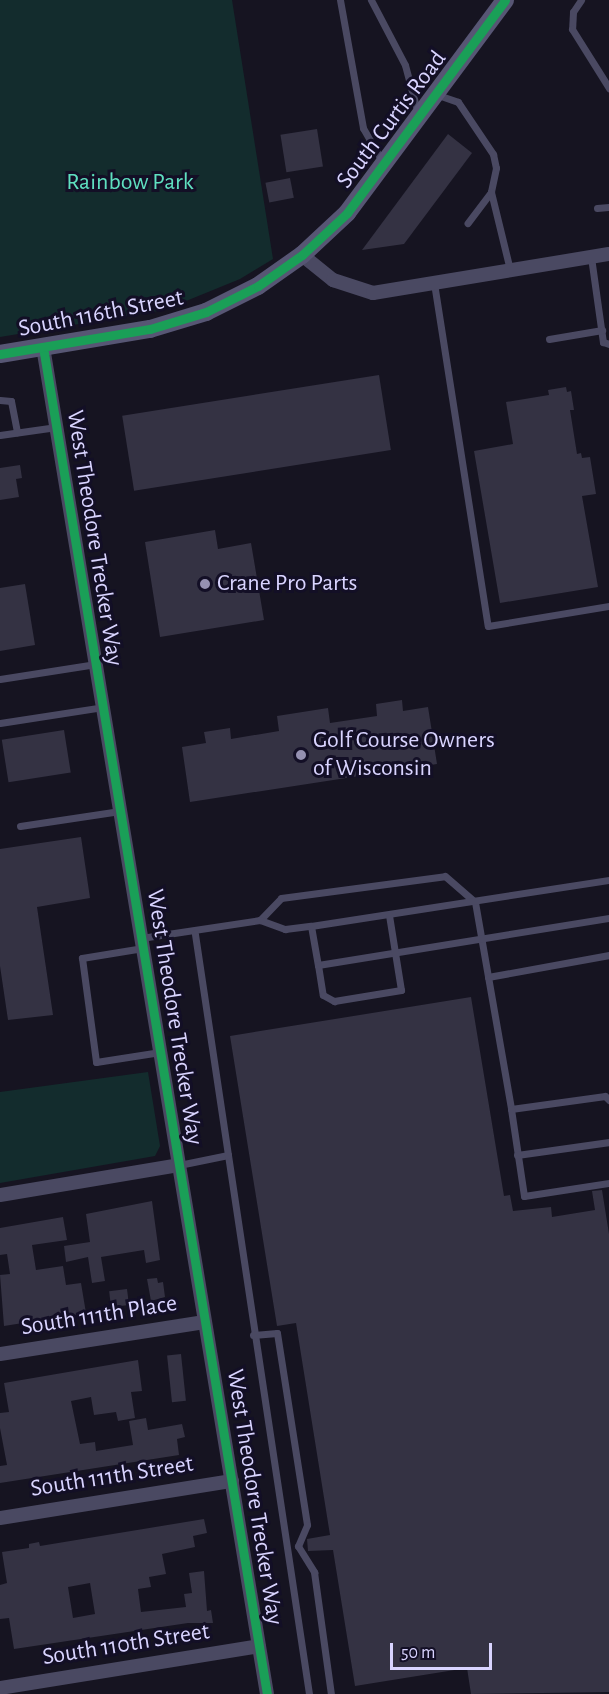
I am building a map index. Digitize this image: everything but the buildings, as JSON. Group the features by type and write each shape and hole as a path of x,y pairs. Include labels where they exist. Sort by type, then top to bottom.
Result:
{"street":[{"name":"South Curtis Road","path":"302,255 347,213 506,0"},
{"path":"302,255 333,280 373,293 609,254"},
{"name":"South 116th Street","path":"0,354 150,329 206,312 258,286 302,255"},
{"name":"West Theodore Trecker Way","path":"43,347 267,1694"},
{"path":"0,1195 179,1165"},
{"name":"South 111th Place","path":"0,1354 205,1322"},
{"name":"South 111th Street","path":"0,1518 232,1481"},
{"name":"South 110th Street","path":"0,1688 260,1646"}],"lane":[{"path":"340,0 363,128 383,164"},
{"path":"371,0 405,65 418,117"},
{"path":"581,0 573,12 572,29 609,88"},
{"path":"435,94 458,102 487,142 496,168 491,192 510,270"},
{"path":"468,222 491,192"},
{"path":"597,208 609,207"},
{"path":"591,257 603,342 609,344"},
{"path":"434,283 488,626 609,606"},
{"path":"549,339 602,330"},
{"path":"0,400 11,402 17,432"},
{"path":"0,435 56,427"},
{"path":"0,679 96,664"},
{"path":"0,723 103,706"},
{"path":"20,825 120,811"},
{"path":"260,920 280,898 445,876 474,902 489,977 524,1196 609,1183"},
{"path":"160,1052 96,1062 82,958 142,943 260,920 285,929 609,880"},
{"path":"311,926 323,995 334,1000 345,999 401,990 389,915"},
{"path":"318,965 609,918"},
{"path":"195,933 309,1694"},
{"path":"489,977 609,955"},
{"path":"511,1109 605,1096 609,1100"},
{"path":"517,1155 609,1142"},
{"path":"179,1165 228,1155"},
{"path":"254,1335 276,1333 307,1525 298,1546"},
{"path":"286,1549 298,1546"},
{"path":"298,1546 314,1572 331,1694"}],"green space":[{"name":"Rainbow Park","path":"0,0 232,0 273,259 240,279 164,310 0,337"},
{"path":"148,1072 160,1146 155,1156 0,1183 0,1092"}],"cycle path":[{"path":"0,354 150,329 206,312 258,286 302,255 347,213 505,0"},
{"path":"43,347 267,1694"}],"place":[{"name":"Crane Pro Parts","path":"205,584"},
{"name":"Golf Course Owners of Wisconsin","path":"301,755"}]}
